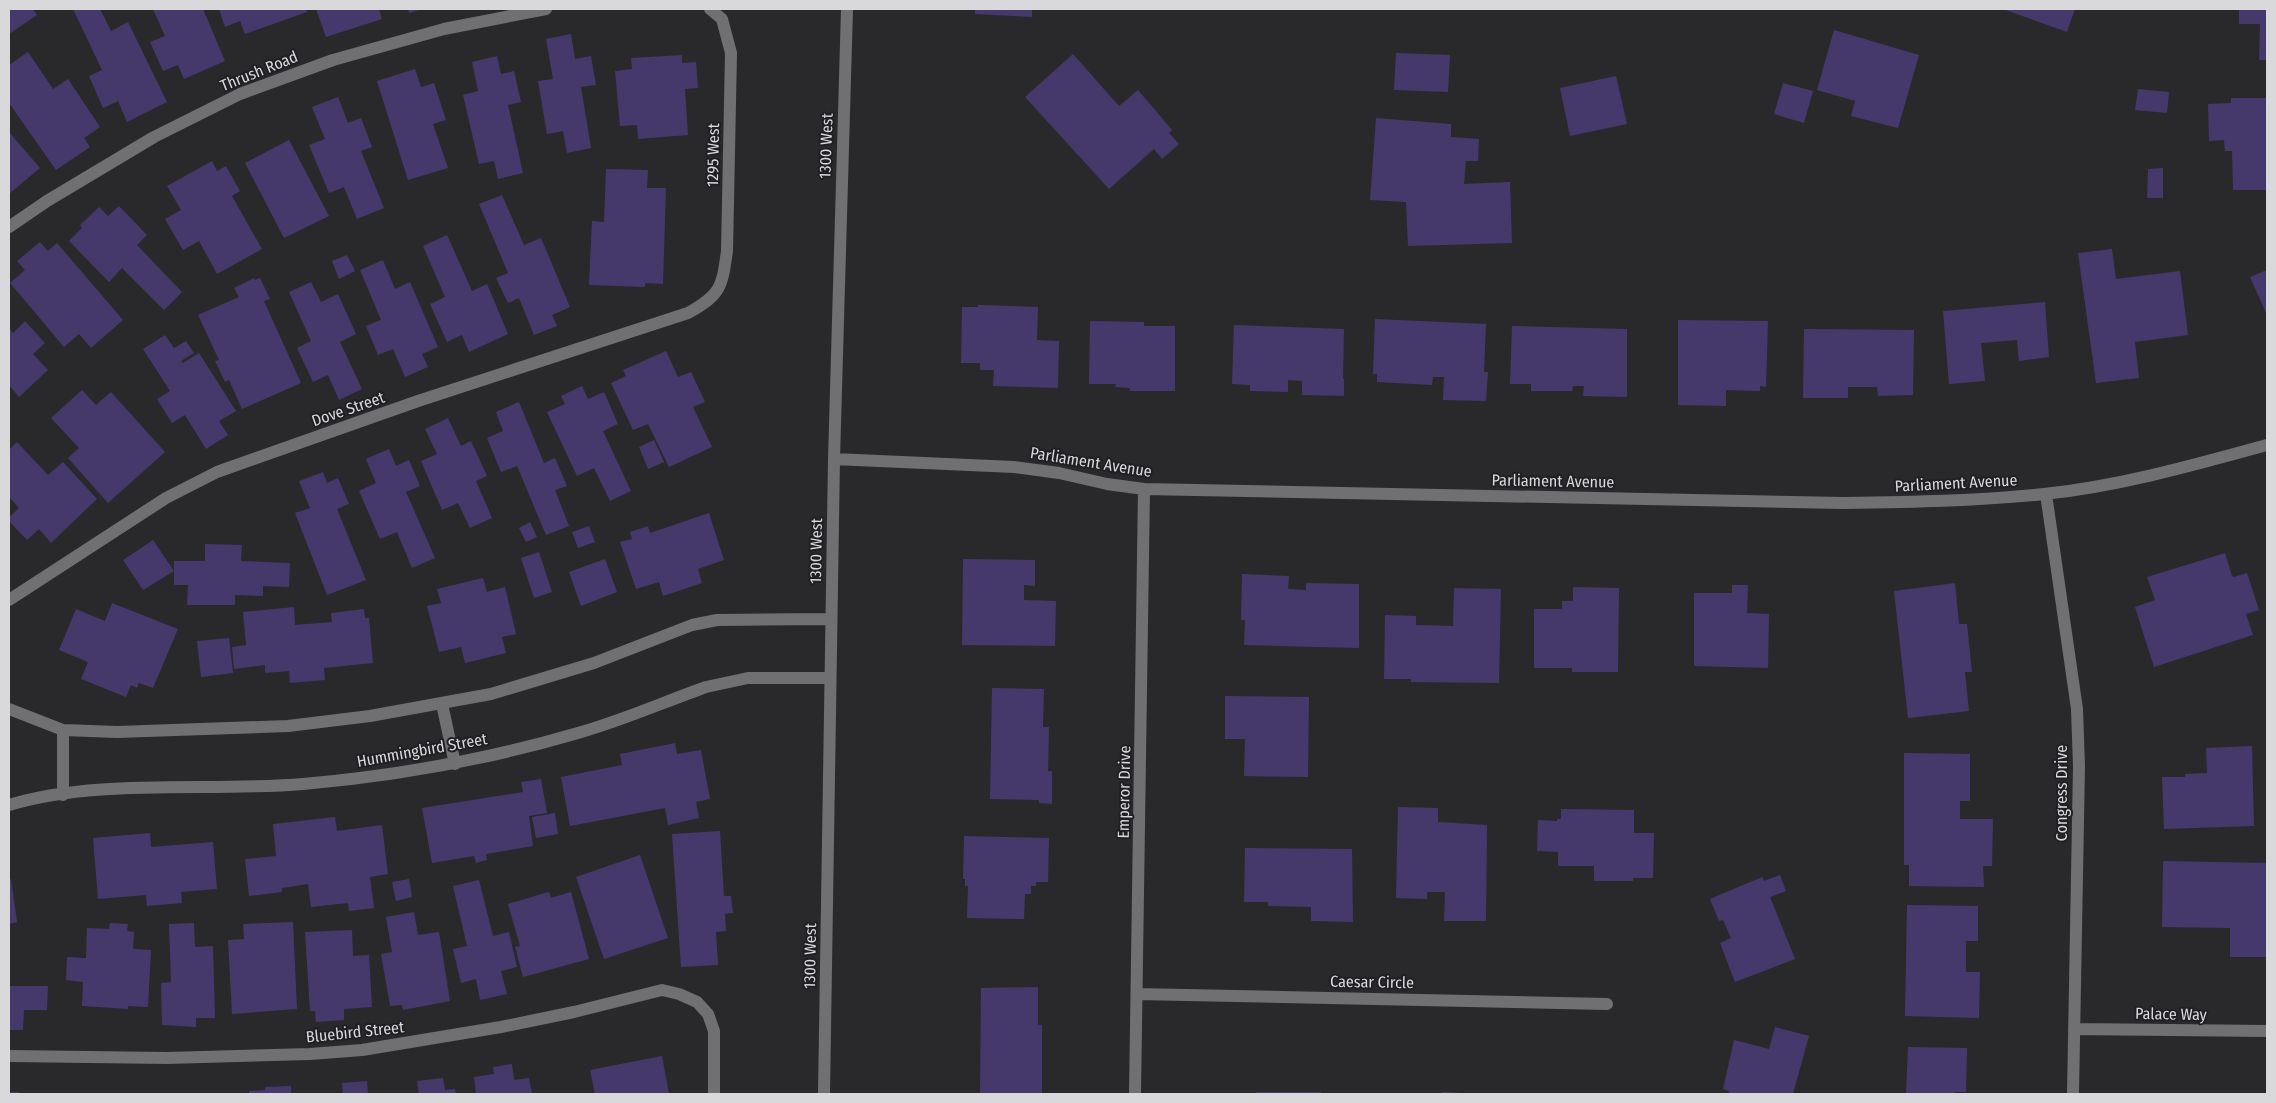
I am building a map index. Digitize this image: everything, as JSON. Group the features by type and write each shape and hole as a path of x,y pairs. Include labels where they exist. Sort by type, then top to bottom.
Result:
{"street":[{"name":"Thrush Road","path":"9,227 47,201 154,137 240,94 333,60 444,29 546,9"},
{"name":"1295 West","path":"710,9 722,20 729,45 730,73 727,251 724,272 718,292"},
{"name":"1300 West","path":"824,1094 834,459 846,9"},
{"name":"Dove Street","path":"9,600 166,498 217,472 418,401 688,313 704,304 718,292"},
{"name":"Parliament Avenue","path":"834,459 1014,467 1059,472 1106,484 1144,489 1843,503 1942,502 2046,494 2159,475 2267,445"},
{"name":"Emperor Drive","path":"1135,1094 1144,489"},
{"name":"Congress Drive","path":"2046,494 2076,708 2079,766 2073,1094"},
{"path":"9,710 63,730 117,732 288,726 370,716 442,704 543,679 594,663 692,625 717,620 831,619"},
{"name":"Hummingbird Street","path":"9,804 62,794 108,790 230,788 303,784 455,764 579,733 706,686 727,681 748,678 830,678"},
{"path":"442,704 455,764"},
{"path":"62,794 63,730"},
{"name":"Bluebird Street","path":"9,1056 166,1058 310,1054 414,1042 501,1027 574,1012 662,990 697,1002 708,1014 714,1031 714,1094"},
{"name":"Caesar Circle","path":"1137,994 1607,1004"},
{"name":"Palace Way","path":"2074,1029 2267,1031"}],"building":[{"path":"9,9 33,9 37,15 9,34"},
{"path":"73,9 100,9 111,31 128,22 167,102 127,122 118,101 103,108 89,76 102,70"},
{"path":"153,9 203,9 225,61 184,79 178,65 163,71 150,42 165,36"},
{"path":"219,9 306,9 307,12 245,34 240,21 225,27"},
{"path":"316,9 379,9 382,19 326,37"},
{"path":"408,9 422,9 409,13"},
{"path":"975,9 1032,9 1032,17 975,14"},
{"path":"2003,9 2075,9 2067,32"},
{"path":"2239,9 2267,9 2267,60 2259,60 2260,24 2239,24"},
{"path":"1834,30 1919,55 1898,128 1851,116 1855,101 1817,90"},
{"path":"571,34 575,59 591,56 596,85 581,87 591,148 567,153 563,131 547,134 538,81 553,79 546,39"},
{"path":"28,52 53,89 68,79 100,127 84,138 90,147 56,170 9,103 9,65"},
{"path":"1396,53 1450,55 1448,92 1394,90"},
{"path":"1073,54 1119,106 1138,90 1172,130 1169,133 1179,144 1162,159 1154,149 1109,189 1025,97"},
{"path":"682,55 682,63 696,62 698,88 685,89 688,135 638,139 637,125 620,126 615,71 632,69 631,58"},
{"path":"497,56 501,74 514,71 521,102 508,105 523,173 498,179 494,161 479,164 463,95 478,91 472,62"},
{"path":"415,69 421,87 434,83 446,120 433,124 448,168 408,180 377,81"},
{"path":"1616,76 1627,124 1570,136 1560,88"},
{"path":"1783,83 1813,91 1804,123 1774,114"},
{"path":"2138,89 2169,92 2167,113 2135,110"},
{"path":"338,97 348,123 361,118 372,147 361,151 384,208 357,219 344,187 329,193 309,145 325,139 312,107"},
{"path":"2231,98 2267,98 2267,190 2233,190 2232,151 2225,151 2224,140 2209,141 2208,104 2231,103"},
{"path":"1376,118 1451,124 1451,137 1479,139 1478,161 1466,161 1464,184 1510,182 1512,243 1408,246 1406,202 1370,200"},
{"path":"9,132 40,168 9,194"},
{"path":"289,140 329,216 284,238 245,163"},
{"path":"212,161 217,171 226,166 240,191 232,196 262,249 217,274 199,241 183,250 165,219 181,210 167,186"},
{"path":"2163,168 2163,198 2147,198 2148,169"},
{"path":"606,169 648,170 647,188 666,188 663,284 645,283 645,287 589,285 592,221 604,222"},
{"path":"502,195 524,245 541,238 570,307 552,315 557,326 534,335 519,298 508,303 496,278 508,273 479,204"},
{"path":"119,206 147,235 137,245 182,292 164,310 122,268 109,282 69,241 82,228 80,225 99,207 108,216"},
{"path":"447,235 472,291 487,284 508,334 469,352 462,335 447,342 430,304 445,297 423,246"},
{"path":"40,242 48,251 57,243 123,320 91,348 79,334 64,347 10,283 25,270 17,261"},
{"path":"2112,249 2116,279 2180,271 2188,335 2135,342 2139,378 2096,383 2078,253"},
{"path":"347,255 355,271 339,279 332,261"},
{"path":"383,260 395,289 410,282 438,347 422,354 428,367 405,377 393,349 378,355 366,326 381,320 360,270"},
{"path":"2267,270 2267,315 2250,277"},
{"path":"254,278 254,280 260,278 270,299 264,301 301,383 242,409 229,380 225,382 215,361 219,360 198,315 239,297 234,288"},
{"path":"311,282 321,302 338,294 356,334 340,342 362,389 339,400 328,375 313,382 297,348 311,341 289,292"},
{"path":"2045,302 2049,357 2019,361 2017,340 1981,343 1985,381 1949,384 1943,311"},
{"path":"978,305 1038,307 1037,340 1059,341 1058,388 993,386 994,370 980,370 980,363 961,363 962,307 978,307"},
{"path":"1375,319 1486,324 1484,372 1488,372 1486,401 1443,400 1444,377 1433,377 1432,385 1377,382 1377,374 1373,374"},
{"path":"1678,320 1768,321 1766,387 1760,386 1760,391 1726,390 1726,406 1678,405"},
{"path":"25,321 45,343 33,354 48,370 19,397 9,385 9,328 13,333"},
{"path":"1090,321 1144,322 1144,326 1175,326 1175,391 1130,391 1130,388 1115,387 1116,384 1089,384"},
{"path":"1234,325 1344,329 1344,396 1302,395 1302,381 1288,380 1288,392 1250,391 1250,385 1232,384"},
{"path":"1512,326 1627,329 1627,397 1583,396 1584,386 1573,386 1572,391 1531,391 1531,384 1510,384"},
{"path":"1804,329 1914,330 1913,395 1878,396 1877,387 1848,387 1848,398 1803,398"},
{"path":"165,335 174,348 186,341 194,353 181,361 183,363 199,353 236,411 219,421 228,435 206,449 185,415 172,423 157,399 170,391 143,349"},
{"path":"666,351 678,377 691,372 705,402 693,407 712,447 669,467 648,424 633,430 611,383 626,376 623,370"},
{"path":"582,386 588,399 604,392 618,424 603,431 631,491 610,501 594,468 577,476 547,412 565,404 561,396"},
{"path":"82,390 96,405 111,392 165,452 108,503 68,458 79,448 51,418"},
{"path":"519,402 544,463 555,458 567,486 555,490 569,526 546,535 517,466 501,472 487,438 503,431 496,412"},
{"path":"448,418 461,446 471,441 487,476 476,481 492,518 470,528 458,503 442,510 421,461 437,454 425,429"},
{"path":"654,440 664,462 648,469 639,447"},
{"path":"17,442 48,475 63,462 97,499 51,543 39,529 27,540 9,521 9,517 19,508 9,497 9,450"},
{"path":"389,449 396,466 409,460 420,486 406,492 435,558 412,568 397,532 380,539 359,491 376,483 366,459"},
{"path":"323,472 327,483 338,478 349,504 337,509 366,580 327,595 295,513 310,508 299,481"},
{"path":"709,513 724,560 698,569 702,583 663,596 659,582 636,589 620,542 632,539 630,532 648,526 650,533"},
{"path":"530,522 537,537 526,542 519,528"},
{"path":"589,526 595,542 578,548 572,532"},
{"path":"153,540 174,571 143,590 123,560"},
{"path":"205,544 242,545 241,561 290,563 289,587 263,586 263,596 235,595 235,605 187,605 188,585 174,585 174,561 205,561"},
{"path":"539,552 552,592 534,598 521,558"},
{"path":"2225,553 2232,576 2247,573 2259,610 2246,614 2253,635 2154,667 2135,607 2155,600 2147,577"},
{"path":"605,559 617,592 581,606 569,572"},
{"path":"963,559 1035,560 1035,586 1024,585 1024,600 1056,601 1055,646 962,645"},
{"path":"1242,574 1289,576 1288,589 1306,590 1306,583 1359,584 1359,648 1244,645 1245,620 1241,620"},
{"path":"483,578 487,592 505,587 516,634 502,637 506,653 465,663 461,647 439,652 427,606 441,603 437,589"},
{"path":"1955,583 1959,624 1967,624 1972,672 1965,672 1969,711 1908,718 1894,591"},
{"path":"1732,585 1748,585 1747,613 1769,614 1768,668 1694,666 1694,593 1732,593"},
{"path":"1573,587 1619,588 1618,672 1572,672 1572,668 1534,668 1534,609 1562,609 1562,601 1573,601"},
{"path":"1454,588 1501,589 1499,683 1411,682 1411,679 1384,679 1385,615 1416,616 1416,625 1453,626"},
{"path":"112,603 178,629 153,688 139,683 137,688 131,685 126,697 81,679 88,662 59,650 76,609 105,621"},
{"path":"294,607 295,625 332,622 331,613 364,609 365,618 369,618 373,663 324,668 325,680 290,683 289,671 265,673 265,665 234,669 232,647 246,645 243,612"},
{"path":"229,638 233,673 201,677 197,641"},
{"path":"992,688 1044,689 1043,727 1049,727 1048,771 1052,771 1052,804 1039,803 1039,800 990,799"},
{"path":"1225,696 1309,697 1308,777 1244,776 1245,739 1225,739"},
{"path":"675,743 677,754 701,750 710,799 696,802 699,818 668,825 665,808 570,826 561,777 622,765 620,754"},
{"path":"2252,746 2254,826 2164,829 2162,777 2185,777 2185,774 2207,773 2206,748"},
{"path":"1904,753 1970,754 1970,801 1960,801 1960,819 1993,819 1992,866 1983,866 1984,887 1909,886 1909,865 1904,865"},
{"path":"541,779 547,813 529,816 533,846 486,854 487,860 476,863 474,856 432,863 422,808 523,792 521,782"},
{"path":"1398,807 1438,808 1438,822 1487,825 1486,921 1444,921 1445,892 1427,892 1427,899 1396,898"},
{"path":"1561,809 1634,810 1634,833 1654,833 1653,878 1633,878 1633,881 1594,881 1594,866 1558,866 1558,852 1537,851 1538,820 1557,821 1557,819 1561,819"},
{"path":"555,813 558,834 536,838 532,817"},
{"path":"335,817 337,831 382,825 388,874 370,877 374,908 349,911 348,903 311,907 308,884 282,888 282,892 249,896 245,859 276,856 273,824"},
{"path":"720,831 724,896 731,896 733,913 725,914 726,931 716,932 718,965 681,967 672,834"},
{"path":"150,833 151,847 213,842 217,889 181,892 182,903 147,906 146,895 98,899 93,838"},
{"path":"964,836 1049,838 1048,882 1036,882 1036,886 1031,886 1031,894 1025,894 1024,919 967,918 968,886 965,886 965,879 963,879"},
{"path":"1245,848 1352,849 1353,922 1311,921 1311,907 1268,906 1268,902 1244,902"},
{"path":"640,855 668,938 604,959 576,877"},
{"path":"2163,861 2267,863 2267,957 2230,957 2230,928 2162,927"},
{"path":"1780,875 1786,891 1770,897 1795,959 1735,982 1720,943 1731,938 1723,920 1719,921 1710,899 1762,877 1764,881"},
{"path":"11,879 17,922 9,924 9,880"},
{"path":"409,879 412,897 396,901 392,882"},
{"path":"479,880 493,936 509,932 517,967 501,971 507,994 480,1000 476,979 461,983 453,949 467,946 453,886"},
{"path":"549,892 551,898 571,892 589,959 523,977 515,947 520,946 508,904"},
{"path":"1907,905 1978,906 1978,941 1966,941 1966,972 1980,972 1979,1018 1905,1016"},
{"path":"414,912 418,935 439,932 450,1001 403,1010 402,1005 390,1006 381,954 392,952 386,917"},
{"path":"293,922 297,1009 232,1014 228,940 244,939 243,924"},
{"path":"110,923 128,924 127,931 134,932 133,949 151,950 148,1007 128,1006 128,1009 82,1006 83,982 66,980 67,957 86,958 87,928 109,929"},
{"path":"194,923 195,947 213,946 215,1018 196,1018 196,1027 162,1025 161,983 171,982 169,924"},
{"path":"352,930 353,956 369,955 372,1007 344,1009 344,1020 316,1022 315,1011 310,1011 305,932"},
{"path":"9,986 48,986 47,1010 24,1010 23,1030 9,1030"},
{"path":"1038,987 1038,1025 1042,1025 1042,1094 980,1094 981,988"},
{"path":"1775,1027 1809,1036 1793,1094 1728,1094 1729,1091 1723,1089 1734,1040 1769,1049"},
{"path":"1908,1047 1967,1048 1966,1092 1955,1092 1955,1094 1906,1094"},
{"path":"662,1056 669,1094 595,1094 590,1070"},
{"path":"512,1064 514,1080 529,1078 532,1094 476,1094 474,1077 494,1074 493,1067"},
{"path":"443,1078 445,1090 455,1089 456,1094 419,1094 417,1081"},
{"path":"367,1081 368,1094 343,1094 342,1083"},
{"path":"291,1086 291,1094 249,1094 249,1091 265,1090 265,1087"},
{"path":"9,1092 19,1092 19,1094 9,1094"},
{"path":"1256,1092 1321,1092 1321,1094 1256,1094"},
{"path":"1442,1092 1462,1093 1462,1094 1442,1094"}]}
